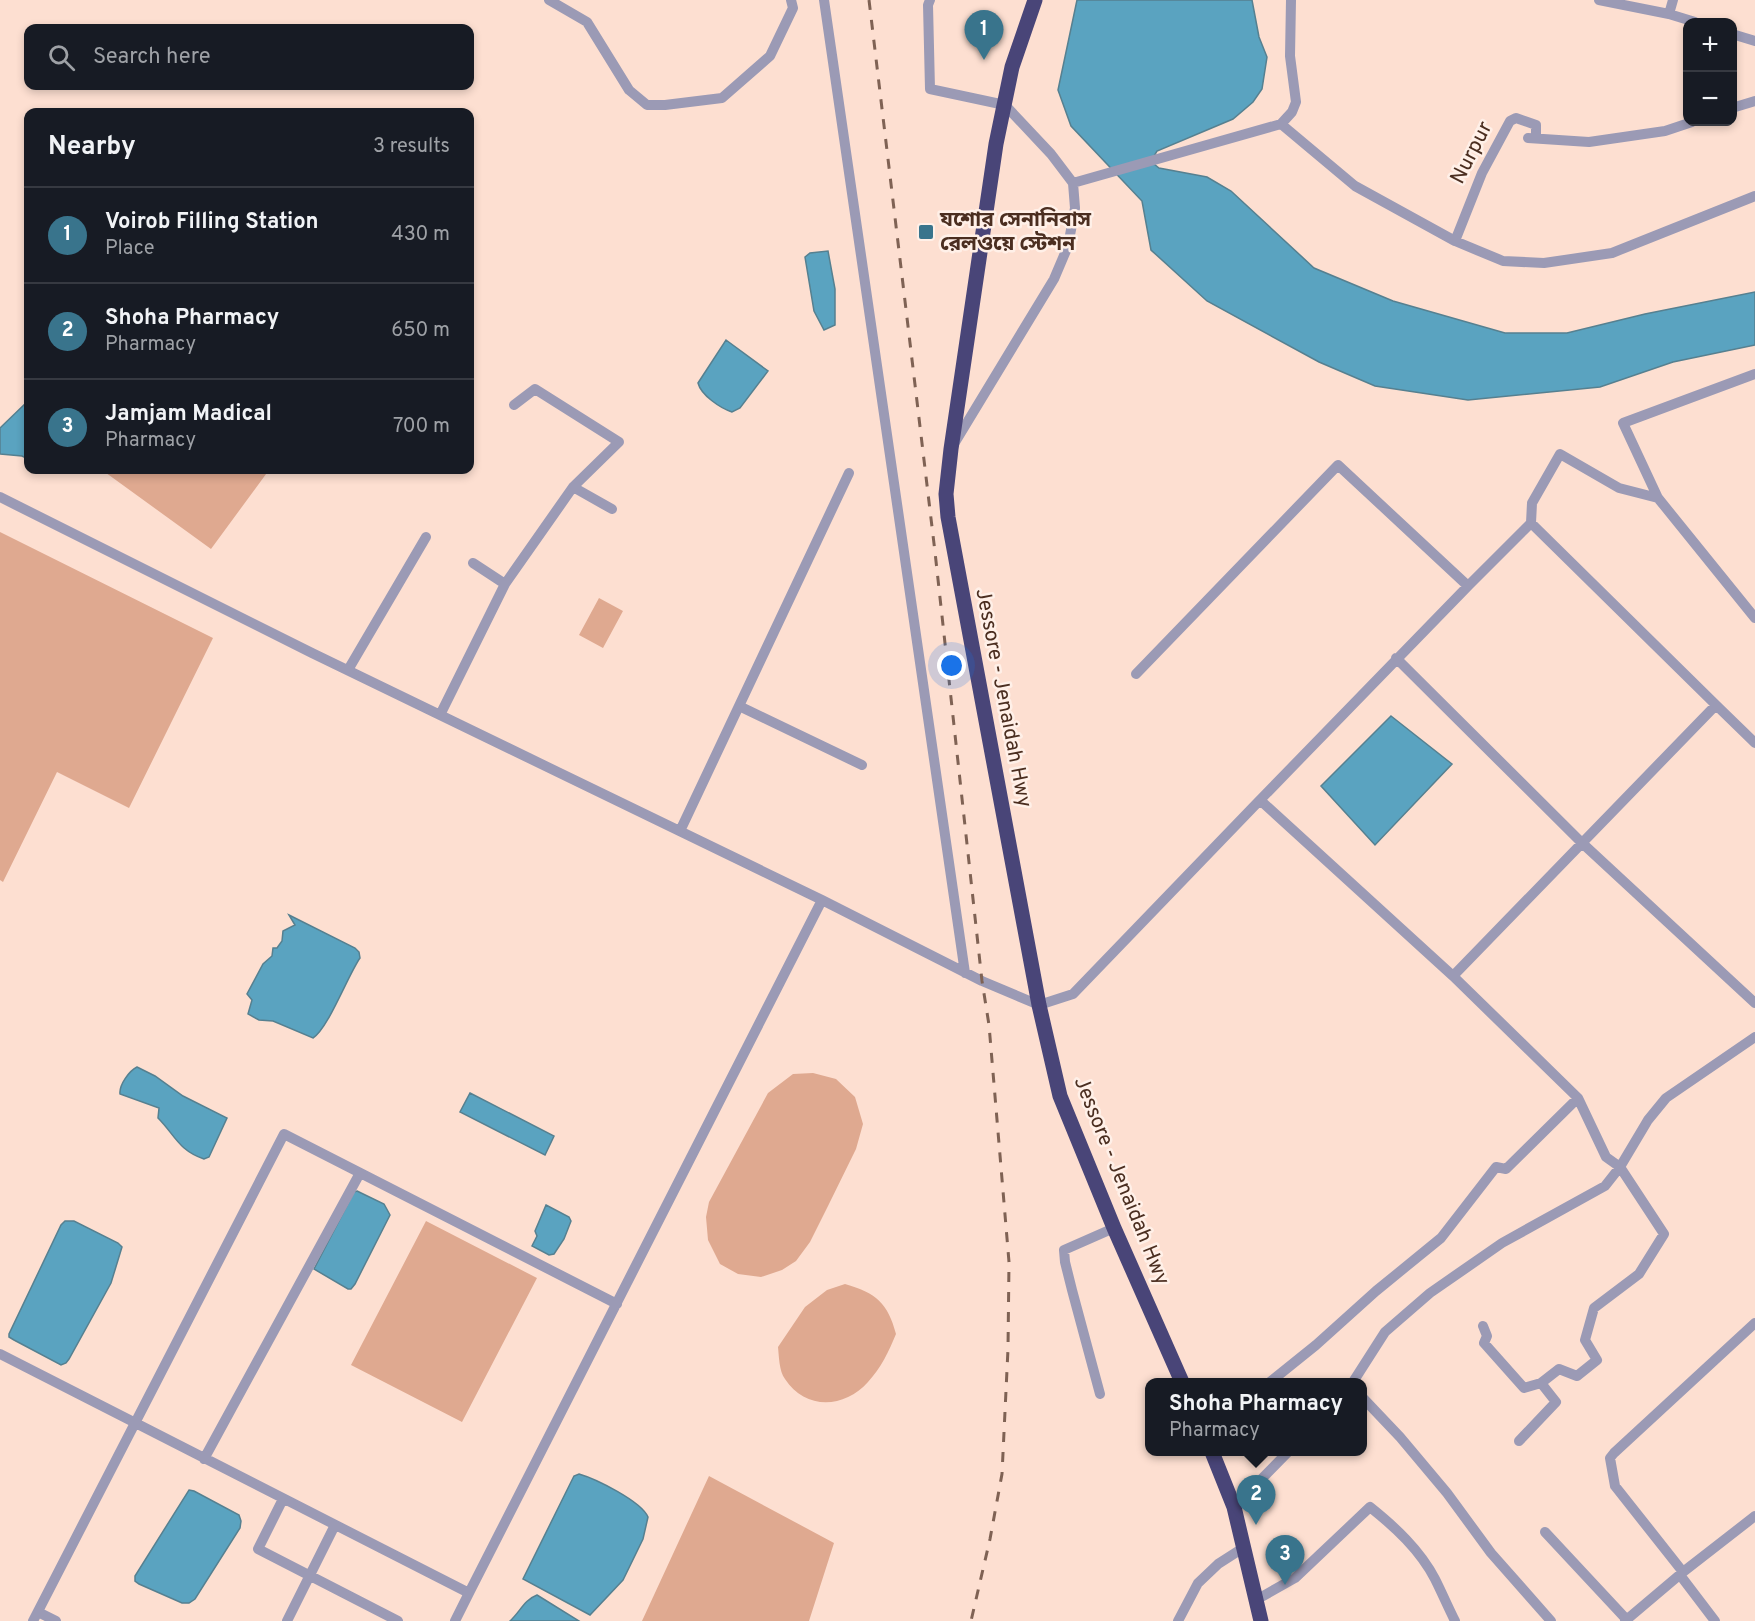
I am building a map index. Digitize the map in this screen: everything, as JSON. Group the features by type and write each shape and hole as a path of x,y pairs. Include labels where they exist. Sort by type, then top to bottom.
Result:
{"highway":[{"name":"Jessore - Jenaidah Hwy","path":"1035,0 1012,67 996,144 951,449 946,494 948,517 1039,1005 1060,1095 1180,1378"},
{"path":"1214,1456 1233,1507 1261,1621"}],"street":[{"path":"549,0 587,22 629,90 647,105 665,105 722,98 770,56 793,8 791,0"},
{"path":"824,0 965,973"},
{"path":"930,0 928,5 930,89 1005,105 1051,154 1073,183 1075,208 1068,246 1054,279 951,449"},
{"path":"1073,183 1281,124 1292,112 1296,102 1290,56 1291,0"},
{"path":"1599,0 1683,18"},
{"path":"1669,14 1672,0"},
{"path":"1737,36 1755,42"},
{"path":"1737,106 1755,101"},
{"name":"Nurpur","path":"1455,241 1482,173 1510,121 1516,118 1536,125 1532,138 1589,142 1665,131 1683,125"},
{"path":"1281,124 1355,186 1455,241 1503,261 1544,263 1612,252 1755,196"},
{"path":"1755,374 1623,423 1658,498 1755,618"},
{"path":"440,715 505,584 573,487 619,441 535,388 514,405"},
{"path":"0,496 348,670 822,900 965,973 1039,1005 1073,994 1396,658 1531,523 1532,503 1560,454 1619,488 1658,498"},
{"path":"1136,674 1338,465 1468,586"},
{"path":"680,831 849,473"},
{"path":"573,487 612,509"},
{"path":"1531,523 1755,743"},
{"path":"348,670 426,537"},
{"path":"473,563 505,584"},
{"path":"1396,658 1581,842 1755,1003"},
{"path":"1453,976 1716,705"},
{"path":"739,706 862,765"},
{"path":"1260,800 1453,976 1578,1098 1606,1157 1620,1167 1664,1234 1639,1274 1594,1308 1585,1340 1597,1360 1577,1376 1559,1369 1541,1383 1524,1388 1484,1343 1487,1336 1483,1326"},
{"path":"455,1621 822,900"},
{"path":"1356,1378 1385,1332 1430,1293 1502,1243 1605,1186 1620,1167 1647,1120 1666,1098 1755,1037"},
{"path":"1276,1378 1441,1238 1496,1167 1506,1169 1578,1098"},
{"path":"56,1621 35,1616 284,1134 617,1304"},
{"path":"204,1459 360,1173"},
{"path":"1100,1394 1065,1262 1064,1250 1114,1227"},
{"path":"1715,1621 1615,1486 1610,1458 1755,1323"},
{"path":"0,1354 470,1593"},
{"path":"1519,1442 1556,1402 1541,1383"},
{"path":"1367,1402 1400,1437 1447,1493 1491,1553 1551,1621"},
{"path":"1233,1507 1284,1456"},
{"path":"283,1499 258,1549 398,1621"},
{"path":"1257,1600 1294,1578 1370,1507 1395,1527 1418,1554 1434,1578 1455,1621"},
{"path":"1545,1532 1626,1620 1755,1516"},
{"path":"287,1621 335,1525"},
{"path":"1178,1621 1198,1583 1218,1564 1243,1548"}],"shaded area":[{"path":"108,474 266,474 211,549"},
{"path":"0,532 213,638 129,808 57,772 3,882 0,880"},
{"path":"599,598 623,611 603,648 579,635"},
{"path":"813,1073 836,1079 855,1097 863,1124 856,1149 810,1242 796,1261 782,1270 761,1277 738,1274 720,1264 708,1240 706,1217 709,1202 768,1093 793,1074"},
{"path":"426,1221 537,1278 462,1422 351,1365"},
{"path":"845,1284 865,1291 879,1301 889,1314 896,1334 877,1371 858,1391 836,1401 814,1401 793,1389 783,1376 778,1347 805,1307 827,1290"},
{"path":"709,1476 834,1543 809,1621 642,1621"}],"water":[{"path":"1077,0 1252,0 1259,37 1267,57 1262,89 1253,102 1233,119 1157,151 1154,164 1159,168 1207,177 1231,191 1314,268 1393,301 1505,333 1567,333 1645,314 1755,292 1755,345 1673,362 1600,387 1468,400 1375,386 1319,362 1207,301 1151,250 1142,201 1071,126 1058,90"},
{"path":"828,251 835,289 835,325 824,330 814,311 805,257 810,253"},
{"path":"726,340 768,371 740,408 732,412 712,400 703,392 698,383"},
{"path":"24,405 24,457 0,454 0,428"},
{"path":"1391,716 1452,764 1375,845 1321,786"},
{"path":"289,915 359,952 360,958 331,1013 319,1033 313,1038 273,1021 259,1020 248,1014 252,1000 247,994 263,964 272,956 273,948 277,948 282,941 283,931 295,925"},
{"path":"137,1067 155,1076 183,1096 227,1118 209,1157 204,1159 183,1147 158,1118 159,1108 120,1094 125,1079"},
{"path":"470,1093 554,1136 545,1155 460,1112"},
{"path":"357,1191 384,1204 390,1215 355,1284 348,1289 314,1269 354,1192"},
{"path":"546,1205 569,1217 571,1221 564,1239 554,1254 549,1255 532,1246 537,1236 535,1231"},
{"path":"65,1221 74,1221 122,1247 111,1283 69,1359 61,1365 14,1340 9,1337 9,1334 61,1225"},
{"path":"579,1474 628,1498 637,1504 648,1517 643,1539 623,1580 590,1615 523,1579 574,1476"},
{"path":"189,1490 239,1515 241,1521 240,1528 195,1599 189,1603 182,1603 139,1584 135,1581 135,1576"},
{"path":"537,1595 579,1621 510,1621 525,1603"}],"railway":[{"path":"869,0 935,552 982,981 989,1025 1009,1262 1008,1349 1002,1474 971,1621"}],"place":[{"name":"Voirob Filling Station","path":"984,60"},
{"name":"যশোর সেনানিবাস রেলওয়ে স্টেশন","path":"926,232"},
{"name":"Shoha Pharmacy","path":"1256,1525"},
{"name":"Jamjam Madical","path":"1285,1585"}]}
